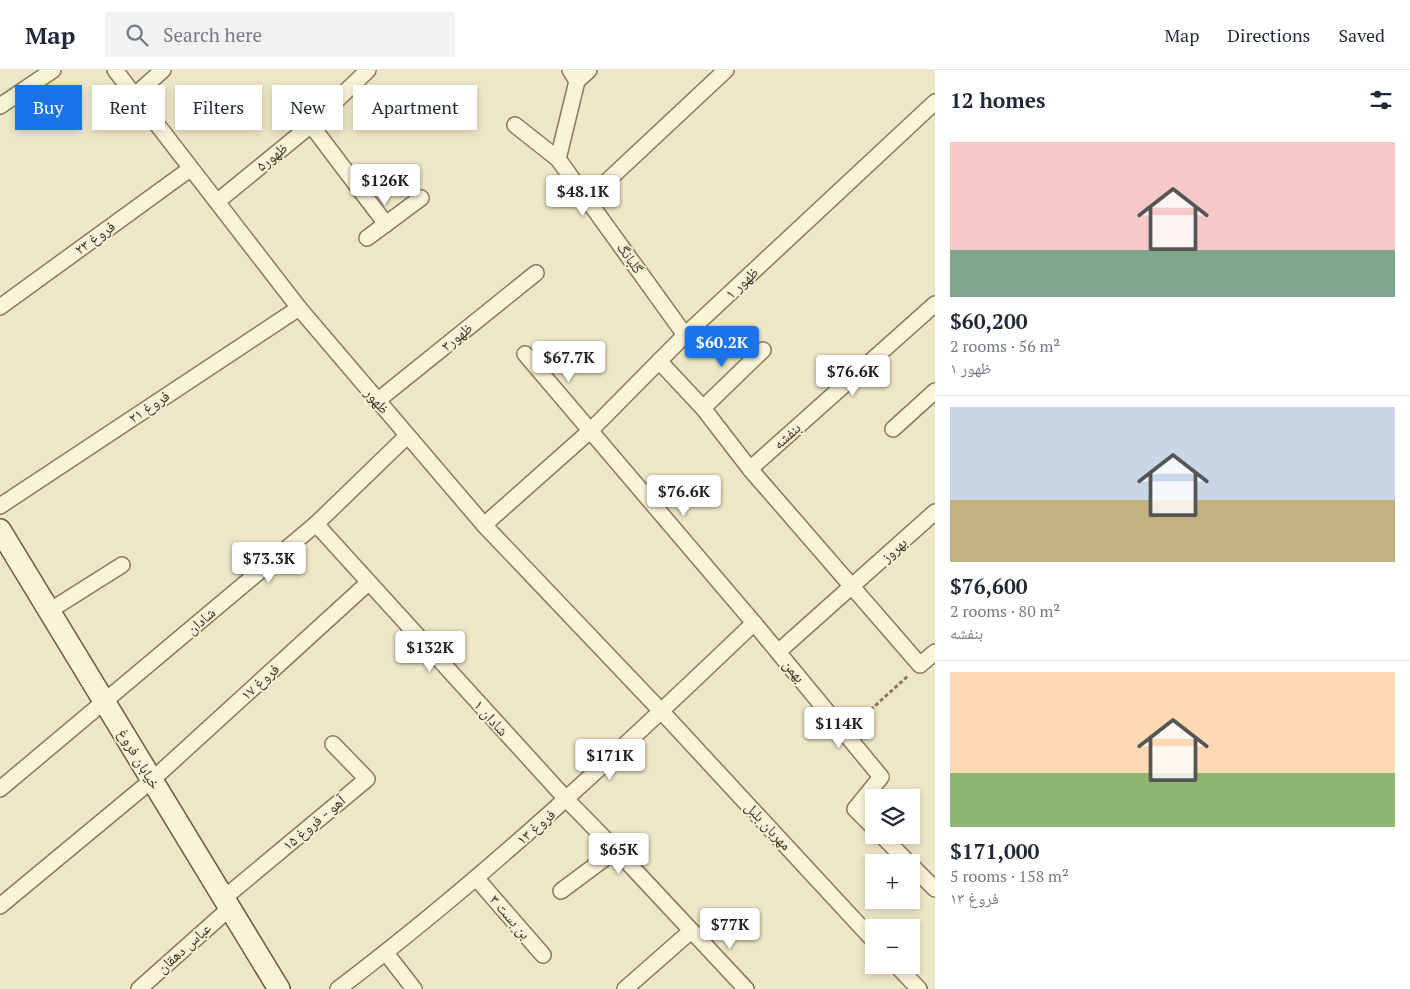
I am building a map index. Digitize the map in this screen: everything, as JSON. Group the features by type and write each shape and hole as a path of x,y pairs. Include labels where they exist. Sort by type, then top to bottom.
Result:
{"street":[{"path":"0,106 53,70"},
{"name":"ظهور","path":"114,70 127,85"},
{"path":"146,85 163,70"},
{"name":"ظهور۵","path":"343,94 368,70"},
{"path":"558,159 574,75 589,70"},
{"path":"588,199 726,70"},
{"name":"ظهور ۱","path":"484,525 590,431 685,336 935,102"},
{"name":"گلبانگ","path":"515,124 558,159 685,336"},
{"name":"ظهور","path":"161,130 190,169 218,201 299,308 407,436 484,525 662,712"},
{"name":"ظهور۵","path":"218,201 305,130"},
{"path":"315,130 386,224"},
{"name":"فروغ ۲۳","path":"0,307 190,169"},
{"path":"367,238 421,198"},
{"name":"ظهور۳","path":"377,401 536,273"},
{"name":"بنفشه","path":"750,469 935,304"},
{"name":"فروغ ۲۱","path":"0,506 299,308"},
{"path":"702,408 763,350"},
{"path":"525,354 778,652 854,587"},
{"path":"659,361 702,408 750,469 920,665 935,652"},
{"path":"892,429 935,391"},
{"name":"شادان","path":"0,789 316,524 407,436"},
{"name":"بهروز","path":"854,587 935,512"},
{"name":"شادان ۱","path":"316,524 567,800 746,989"},
{"name":"خیابان فروغ","path":"0,530 279,989"},
{"path":"49,611 122,565"},
{"name":"فروغ ۱۷","path":"0,906 152,780 368,583"},
{"name":"فروغ ۱۳","path":"338,989 386,953 477,879 567,800 754,623"},
{"name":"بهمن","path":"778,652 882,777 872,789"},
{"name":"مهربان بلبل","path":"662,712 865,930"},
{"name":"آهو - فروغ ۱۵","path":"227,903 367,779 333,744"},
{"name":"بهمن","path":"865,798 856,809 865,818"},
{"path":"890,844 900,854"},
{"path":"561,891 616,850"},
{"path":"920,875 935,889"},
{"name":"بن بست ۳","path":"477,879 543,955"},
{"name":"عباس دهقان","path":"139,989 227,903"},
{"path":"625,989 691,931"},
{"path":"386,953 414,989"},
{"path":"905,974 919,989"}],"path":[{"path":"845,733 920,665"}]}
